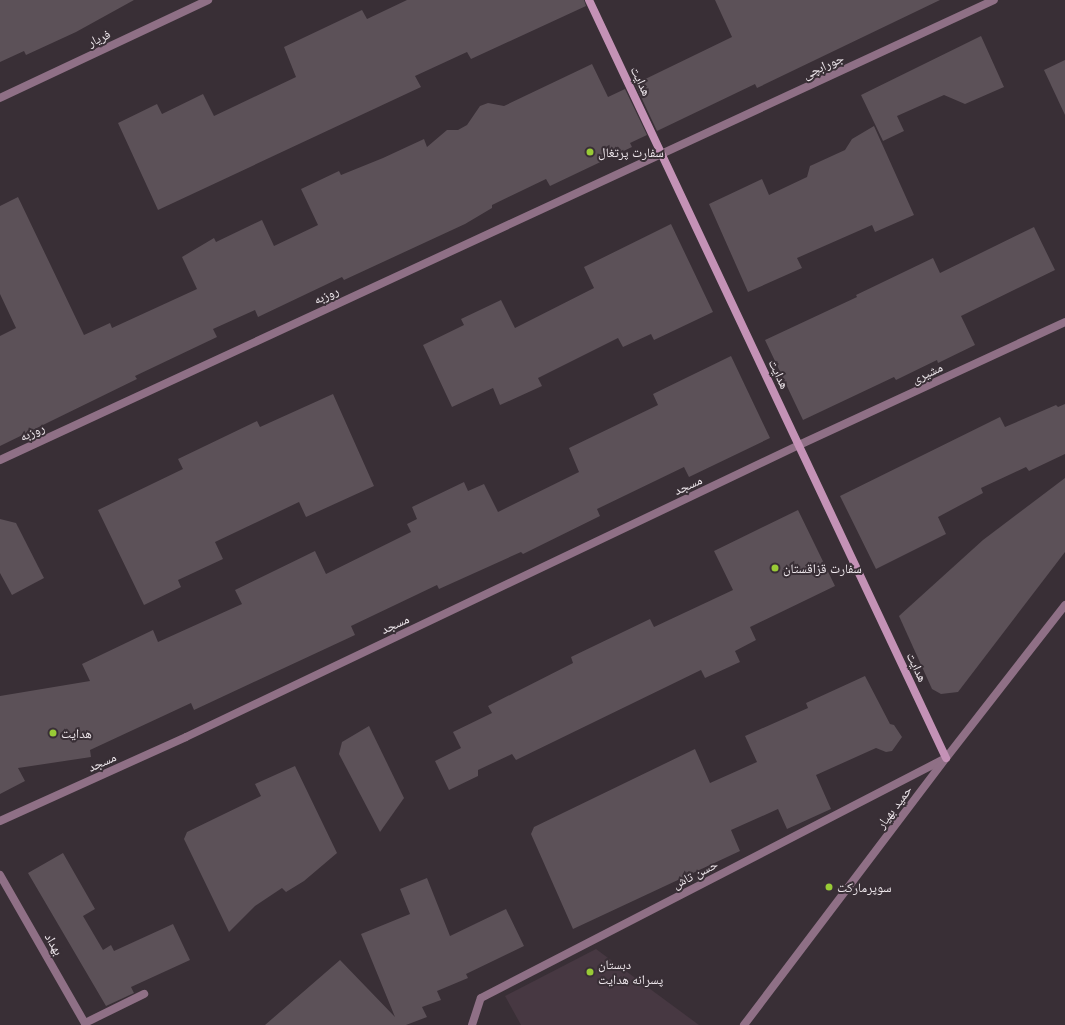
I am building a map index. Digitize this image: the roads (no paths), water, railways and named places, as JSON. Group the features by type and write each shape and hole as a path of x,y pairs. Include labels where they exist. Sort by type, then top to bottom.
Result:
{"street":[{"name":"فریار","path":"0,98 208,0"},
{"name":"هدایت","path":"589,0 946,758"},
{"name":"جورابچی","path":"662,153 994,0"},
{"name":"روزبه","path":"0,460 662,153"},
{"name":"مشیری","path":"799,445 1065,322"},
{"name":"مسجد","path":"0,821 186,737 799,445"},
{"name":"حمید بهیار","path":"744,1025 946,758 1065,605"},
{"name":"حسن تاش","path":"472,1025 482,998 946,758"},
{"name":"بهداد","path":"0,875 86,1024"},
{"path":"86,1024 144,994"}],"place":[{"name":"سفارت پرتغال","path":"590,152"},
{"name":"سفارت قزاقستان","path":"775,568"},
{"name":"هدایت","path":"53,733"},
{"name":"سوپرمارکت","path":"829,887"},
{"name":"دبستان پسرانه هدایت","path":"590,972"}]}
